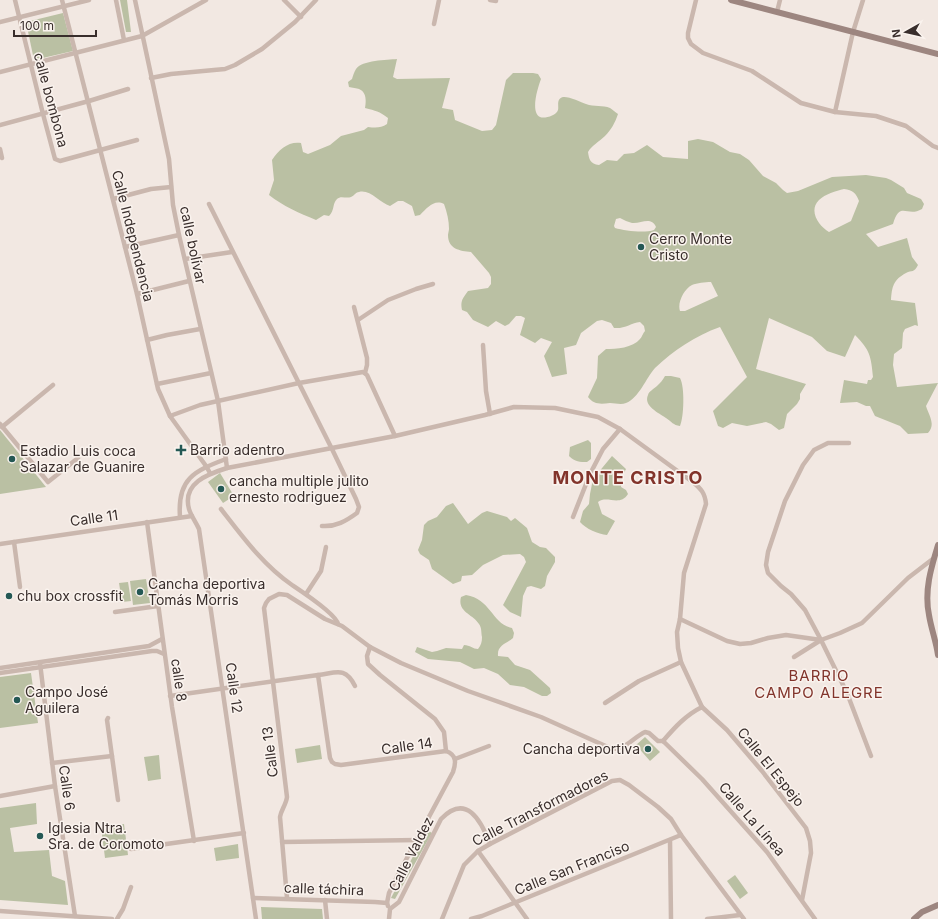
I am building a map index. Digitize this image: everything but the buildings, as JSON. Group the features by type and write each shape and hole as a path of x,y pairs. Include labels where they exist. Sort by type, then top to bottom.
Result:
{"street":[{"name":"calle bombona","path":"15,0 30,65 56,159 60,161 100,150"},
{"name":"Calle Independencia","path":"62,0 137,294 157,384 170,416 206,466 210,474"},
{"path":"0,22 89,0"},
{"path":"116,0 124,40"},
{"name":"calle bolívar","path":"135,0 169,159 171,187 179,236 218,401 227,468"},
{"path":"0,72 142,36 206,0"},
{"path":"284,0 301,17"},
{"path":"151,78 171,74 225,69 235,65 262,49 301,17 308,7 316,0"},
{"path":"434,24 439,0"},
{"path":"696,0 688,38 691,44 703,53 752,71 801,103 835,112 876,116 906,126 938,148"},
{"path":"731,0 938,54"},
{"path":"777,12 780,0"},
{"path":"835,112 853,32 863,0"},
{"path":"0,125 128,89"},
{"path":"100,150 137,140"},
{"path":"0,150 2,158"},
{"path":"113,199 152,189 171,187"},
{"path":"208,204 332,448 356,499 359,511 357,513 336,525 330,527 322,526"},
{"path":"125,247 179,236"},
{"path":"185,259 232,252"},
{"path":"137,294 190,281"},
{"path":"358,320 388,300 409,291 433,284"},
{"path":"354,307 367,358 365,373 394,436"},
{"path":"147,340 200,329"},
{"path":"483,345 486,391 490,414"},
{"path":"157,384 211,373"},
{"path":"170,416 200,405 299,383 365,373"},
{"path":"53,385 1,426 48,482 78,458"},
{"path":"210,474 227,468 394,436 514,407 555,408 598,417 620,429 694,483 702,490 705,496 706,504 684,573 680,619 677,632 681,662 702,707 688,714 678,723 663,741"},
{"path":"573,517 590,474 603,449 620,429"},
{"path":"849,443 828,443 814,450 803,465 785,501 766,565 768,573 781,586 792,594 806,610 847,693 871,756"},
{"path":"180,517 179,507 181,489 193,474 206,466 226,459"},
{"name":"Calle 12","path":"210,474 199,480 190,490 188,501 192,516 199,528 256,919"},
{"path":"221,509 260,557 290,584 306,594 336,618 338,624 370,647 366,656 368,664 435,719 444,732 446,751"},
{"name":"Calle 11","path":"0,544 192,516"},
{"name":"calle 8","path":"147,522 170,696 194,841"},
{"path":"14,542 20,587"},
{"path":"938,545 930,570 927,591 928,614 938,655"},
{"path":"306,594 321,571 326,547"},
{"path":"794,657 821,640 862,623 908,578 934,558"},
{"name":"Calle 13","path":"287,898 280,818 281,812 286,804 287,797 264,608 266,602 274,596 284,594 325,619 338,624"},
{"path":"115,612 158,606"},
{"path":"680,619 727,641 740,644 786,635 821,640"},
{"path":"0,673 149,646 162,639"},
{"name":"Calle La Línea","path":"370,647 436,679 478,696 541,717 610,748 621,748 645,732 649,733 658,741 663,741 702,778 767,852 815,919"},
{"path":"0,668 41,665 152,651 157,651 164,654"},
{"path":"605,703 639,681 681,662"},
{"name":"Calle 6","path":"41,665 55,786 75,916"},
{"path":"170,696 336,672 344,673 355,686"},
{"name":"Calle 14","path":"318,675 330,758 335,764 341,765 371,762 446,751 455,759"},
{"name":"Calle El Espejo","path":"702,707 727,730 762,770 806,828 810,841 811,853 802,900"},
{"path":"108,718 107,720 118,800"},
{"path":"390,909 387,903 389,893 453,772 456,763 455,759 489,746"},
{"path":"52,762 112,756"},
{"name":"Calle Transformadores","path":"442,919 464,865 478,851 612,781 620,780 658,806 671,819 681,835 744,919"},
{"path":"0,796 55,786"},
{"name":"Calle Valdez","path":"389,919 390,909 399,902 440,819 447,813 456,808 464,808 473,814 480,822 490,844"},
{"path":"131,849 244,833"},
{"name":"Calle San Franciso","path":"471,919 482,917 515,902 681,835"},
{"path":"282,842 418,840"},
{"path":"670,840 671,919"},
{"path":"478,851 527,919"},
{"path":"117,919 123,909 131,887"},
{"name":"calle táchira","path":"253,898 287,898 387,903"},
{"path":"325,900 327,919"},
{"path":"914,919 922,912 938,905"},
{"path":"0,910 112,919"},
{"path":"707,919 740,915"}],"green space":[{"path":"120,0 127,0 131,32 126,32"},
{"path":"63,13 73,51 34,60 26,22"},
{"path":"397,59 393,77 397,79 450,78 442,108 453,110 455,120 482,131 492,130 496,125 506,80 513,73 538,74 541,79 535,105 537,114 542,118 557,112 559,99 563,97 571,98 589,105 610,108 618,114 611,129 588,152 590,161 594,164 599,165 607,160 617,161 624,154 634,153 647,145 663,157 688,159 688,141 698,139 713,142 730,152 740,154 749,160 763,176 776,183 787,193 798,191 832,177 866,175 891,180 904,188 907,193 921,199 924,204 922,209 912,212 901,211 898,213 893,224 866,234 878,247 907,238 912,257 918,265 914,270 898,278 893,288 891,300 915,303 918,326 915,325 905,329 903,333 902,348 894,354 893,365 897,387 938,383 926,406 932,423 928,433 908,434 900,426 875,416 870,406 857,402 840,403 844,380 867,384 868,380 871,380 873,377 867,349 855,335 845,357 827,351 812,337 769,318 756,369 806,384 800,394 800,399 797,404 787,414 784,428 779,430 766,422 747,426 732,423 723,428 718,426 713,411 747,377 720,327 693,339 670,355 655,368 639,392 631,400 622,404 595,403 588,397 597,378 598,356 606,349 624,347 637,342 645,331 644,326 640,322 621,328 614,328 611,323 602,320 597,321 581,333 576,345 564,348 567,374 552,377 544,356 552,342 541,338 535,343 520,335 525,318 516,316 509,324 505,326 496,321 488,327 473,320 467,312 462,310 461,307 463,298 468,291 488,288 491,284 491,277 471,252 459,250 450,243 447,213 444,204 434,203 420,215 415,216 412,206 403,201 398,201 390,206 367,192 357,192 351,197 339,198 335,201 332,212 329,216 324,215 316,220 297,212 269,195 274,180 272,160 278,152 288,145 292,143 301,143 303,152 308,154 330,145 341,136 364,130 368,127 374,128 387,124 388,118 365,108 366,100 362,90 349,87 348,82 352,79 355,70 359,66 369,62","holes":["844,189 854,192 859,201 851,221 829,232 816,218 816,204 824,196","620,218 632,223 649,221 656,227 654,230 646,231 619,229 615,228 614,226 616,219","711,282 718,296 685,311 680,311 680,300 686,290 694,284"]},
{"path":"665,376 680,378 682,382 683,402 680,426 674,424 648,403 647,399 650,391 660,383"},
{"name":"Estadio Luis coca Salazar de Guanire","path":"0,430 46,487 0,494"},
{"path":"588,440 591,443 591,459 587,462 580,462 575,461 569,456 570,447"},
{"path":"612,456 626,469 622,477 621,487 626,490 628,494 621,500 602,500 598,502 602,514 615,521 607,535 592,531 580,522 583,511 589,504 593,479"},
{"name":"cancha multiple julito ernesto rodriguez","path":"220,473 234,496 223,503 208,482"},
{"path":"453,503 468,524 487,511 507,517 511,521 515,518 527,528 532,542 540,547 546,548 555,557 555,562 547,576 545,586 541,589 531,586 527,587 523,596 521,617 510,612 503,605 526,562 524,557 520,554 503,555 483,565 472,575 462,576 461,581 453,584 432,569 429,560 420,554 418,550 422,540 424,525 428,521 437,517 446,506"},
{"name":"Cancha deportiva Tomás Morris","path":"146,579 150,603 133,605 130,581"},
{"path":"128,582 131,601 122,602 119,583"},
{"path":"466,595 481,601 500,622 505,626 512,628 514,633 513,638 500,647 498,656 508,657 515,665 530,670 550,688 551,693 547,696 542,696 524,687 510,685 498,674 484,668 474,669 460,662 428,659 415,652 417,647 432,652 446,648 462,649 464,645 478,649 482,640 480,626 463,609 460,602 461,597"},
{"name":"Campo José Aguilera","path":"31,673 38,723 0,728 0,677"},
{"name":"Cancha deportiva","path":"645,737 660,752 650,761 636,745"},
{"path":"320,745 322,759 297,763 295,749"},
{"path":"159,755 161,779 148,781 144,757"},
{"path":"36,803 37,824 10,828 14,852 49,850 52,876 65,881 68,905 0,900 0,808"},
{"path":"124,824 128,855 105,858 101,827"},
{"path":"427,830 432,833 395,899 391,898"},
{"path":"238,844 239,858 216,861 214,848"},
{"path":"735,875 748,893 740,899 727,881"},
{"path":"261,907 322,909 323,919 262,919"}],"place":[{"name":"Cerro Monte Cristo","path":"641,247"},
{"name":"Barrio adentro","path":"181,450"},
{"name":"Estadio Luis coca Salazar de Guanire","path":"12,459"},
{"name":"cancha multiple julito ernesto rodriguez","path":"221,489"},
{"name":"Cancha deportiva Tomás Morris","path":"140,592"},
{"name":"chu box crossfit","path":"9,596"},
{"name":"Campo José Aguilera","path":"17,700"},
{"name":"Cancha deportiva","path":"648,749"},
{"name":"Iglesia Ntra. Sra. de Coromoto","path":"40,836"}],"district":[{"name":"MONTE CRISTO","path":"628,478"},
{"name":"BARRIO CAMPO ALEGRE","path":"819,684"}]}
